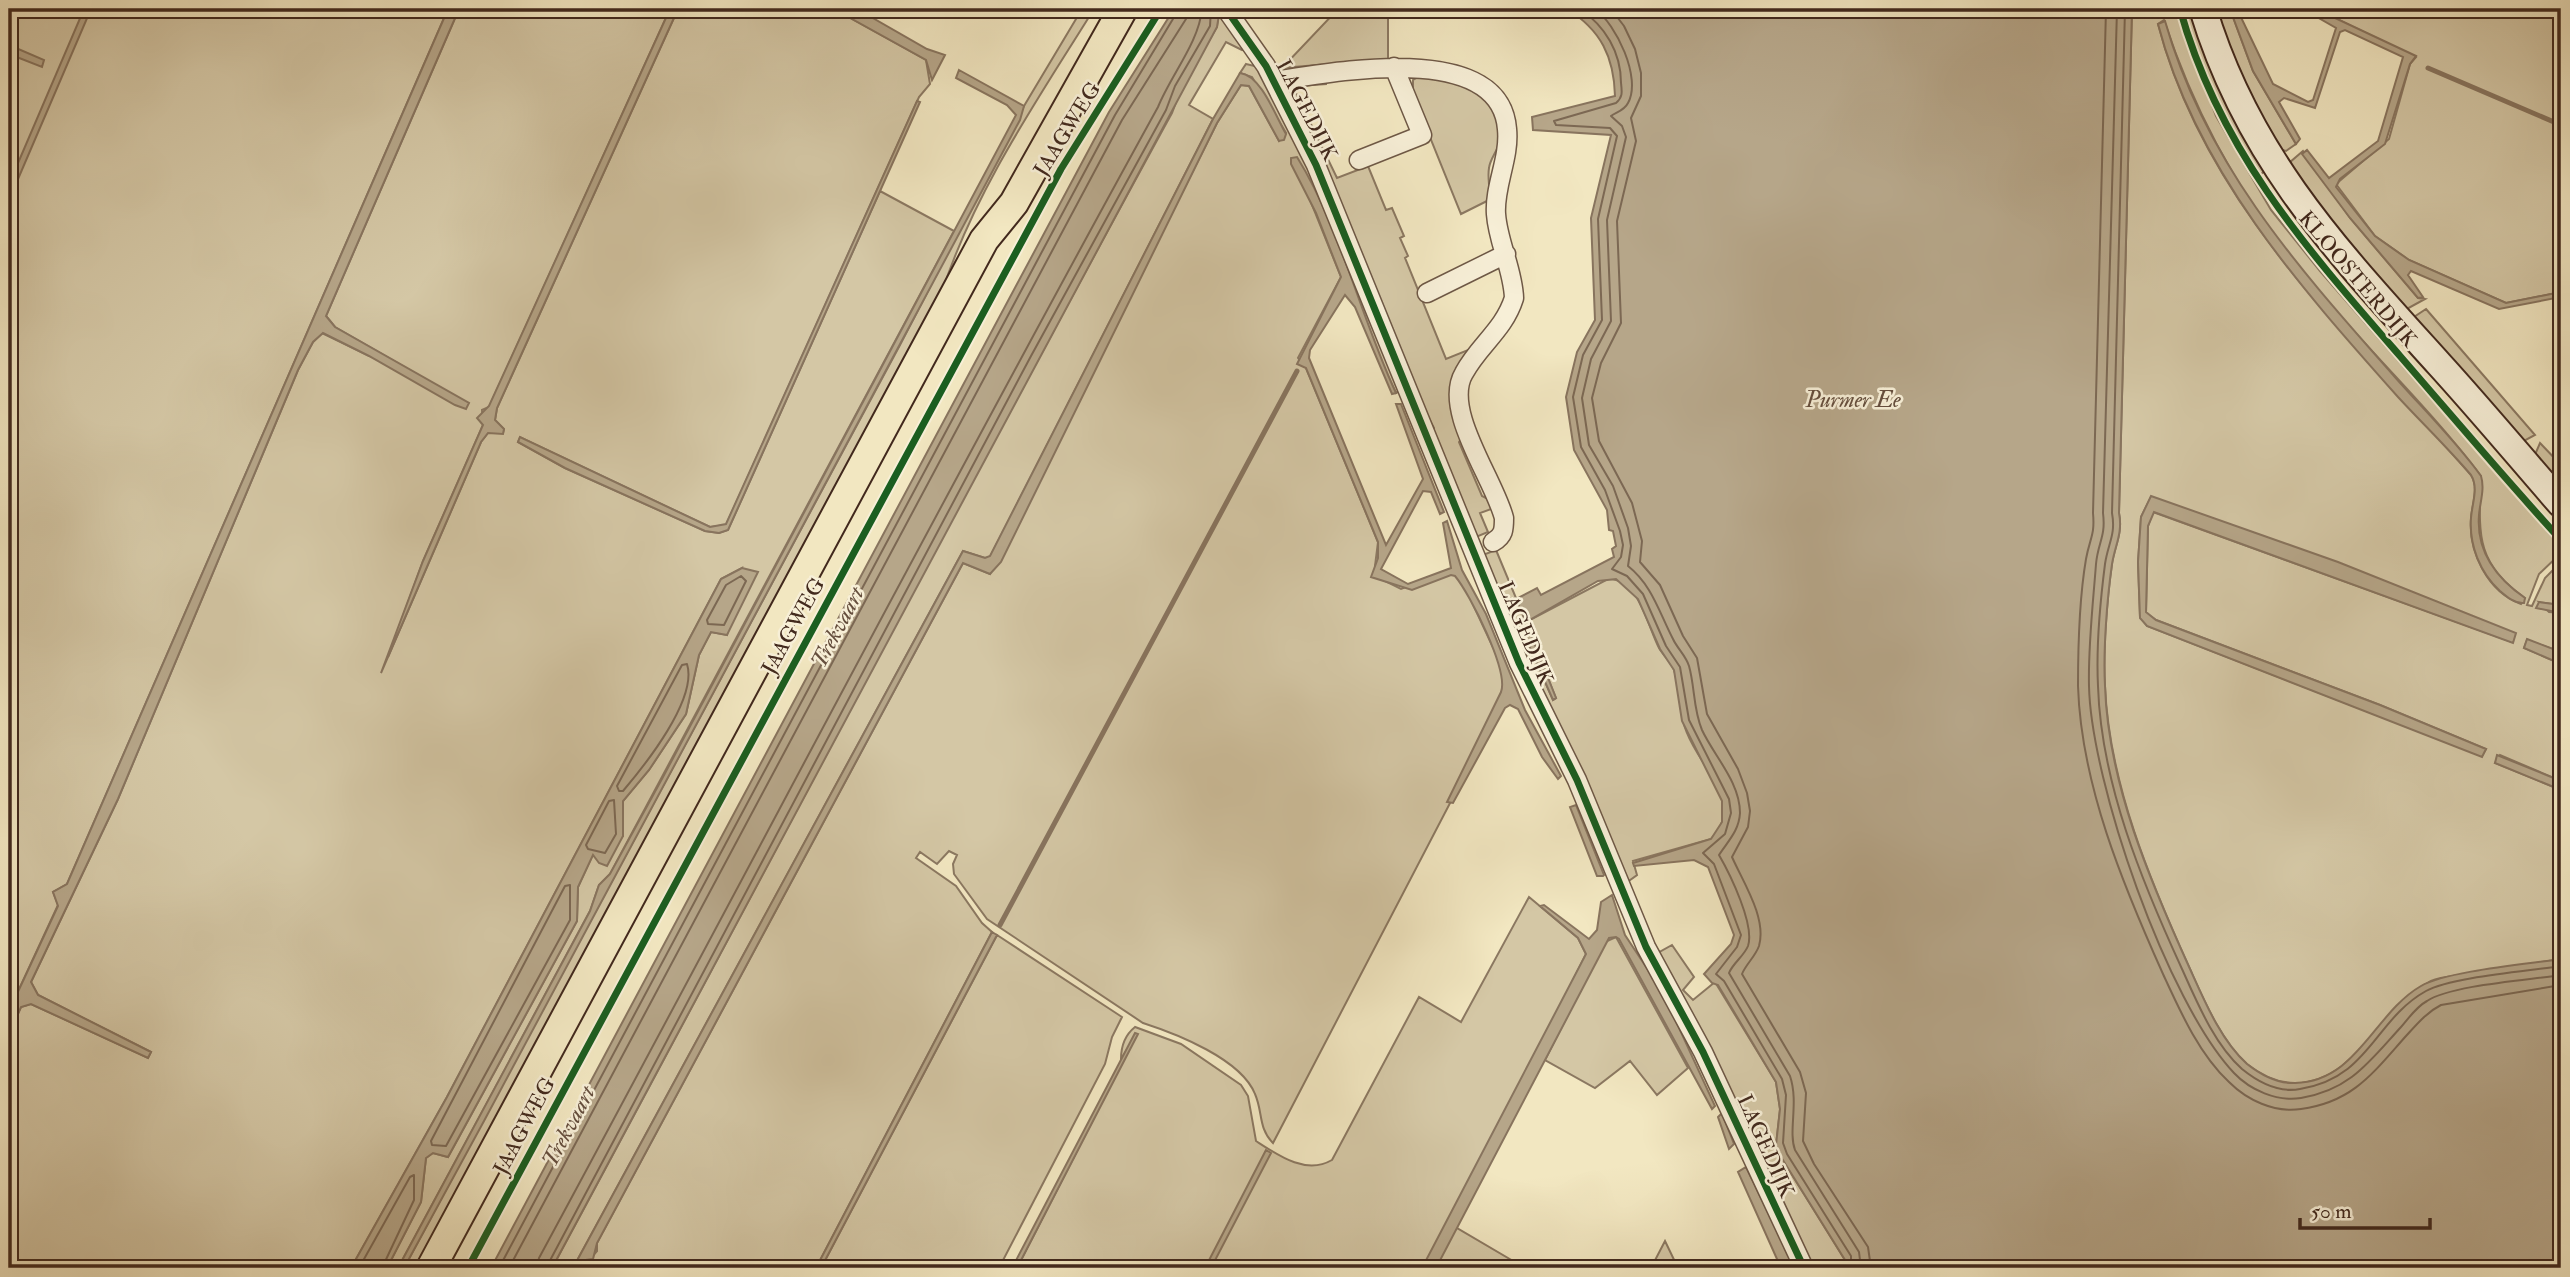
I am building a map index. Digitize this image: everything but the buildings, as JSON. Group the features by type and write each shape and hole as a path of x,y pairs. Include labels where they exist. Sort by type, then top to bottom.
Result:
{"main road":[{"name":"JAAGWEG","path":"431,1268 984,240 1014,203 1123,9"}],"street":[{"name":"KLOOSTERDIJK","path":"2203,9 2236,96 2274,167 2341,256 2561,504"},
{"name":"LAGEDIJK","path":"1230,15 1274,81 1324,185 1519,663 1577,780 1646,947 1698,1042 1804,1268"},
{"path":"1274,81 1360,68 1394,67 1463,77 1484,87 1500,106 1507,129 1507,144 1496,212 1514,284 1511,310 1492,340 1462,374 1458,391 1462,418 1504,518 1504,531 1493,542"},
{"path":"1359,160 1422,135 1394,67"},
{"path":"1427,293 1506,254"}],"shaded area":[{"path":"9,9 448,9 67,884 53,892 58,905 9,1011"},
{"path":"459,9 670,9 489,407 482,410 483,425 423,561 388,657 481,442 488,433 503,433 504,429 495,420 497,408 678,9 834,9 926,60 930,84 919,97 726,525 710,527 520,437 518,442 565,468 705,531 719,533 728,530 880,191 954,231 610,874 599,885 590,911 398,1268 387,1268 421,1202 426,1158 433,1153 448,1157 577,921 578,887 593,854 623,836 623,801 649,770 686,714 699,655 711,632 727,635 742,568 721,579 447,1097 351,1268 9,1268 9,1034 21,1007 31,1004 148,1058 151,1052 38,995 31,982 118,799 298,370 313,342 322,333 469,404 335,327 326,316"},
{"path":"1082,9 1094,9 990,181 956,254 942,292 418,1268 404,1268 900,345 1024,106"},
{"path":"1338,9 1388,9 1388,59 1282,68"},
{"path":"2132,9 2146,9 2146,14 2151,14 2152,9 2176,9 2216,116 2271,210 2320,271 2561,547 2561,553 2539,574 2527,605 2532,606 2545,578 2561,562 2561,605 2539,602 2549,612 2561,613 2561,652 2527,640 2524,648 2561,664 2561,781 2500,755 2495,763 2561,790 2561,959 2431,981 2397,1008 2352,1057 2336,1070 2317,1079 2295,1083 2276,1080 2252,1068 2238,1055 2207,1007 2160,901 2134,831 2114,759 2108,722 2105,657 2109,593 2119,533","holes":["2164,20 2204,119 2237,180 2276,239 2320,294 2437,422 2481,476 2480,514 2483,545 2496,572 2525,598 2521,604 2499,590 2482,569 2477,557 2471,531 2475,491 2471,475 2332,320 2246,211 2210,152 2180,90 2158,24","2151,497 2512,642 2153,512 2148,526 2146,613 2156,620 2380,705 2486,749 2482,756 2147,626 2140,617 2138,563 2141,517"]},
{"path":"2183,9 2193,9 2266,170 2261,174 2257,174 2224,114"},
{"path":"2213,9 2230,9 2253,71 2296,144 2286,151 2273,147"},
{"path":"2316,9 2561,9 2561,292 2506,303 2409,260 2375,236 2336,184 2389,139 2410,64 2416,57"},
{"path":"1219,10 1245,48 1242,50 1226,42 1189,105 1213,119 990,557 963,551 573,1268 552,1268 1172,113 1181,89 1217,27"},
{"path":"1246,64 1259,67 1315,174 1402,389 1396,393 1378,355 1348,273 1306,190 1341,277 1298,358 1306,368 1378,542 1375,566 1379,578 1401,589 1456,568 1511,686 1273,1143 1265,1132 1255,1094 1248,1081 1236,1070 1190,1041 1143,1023 987,919 954,874 953,864 957,855 949,851 937,864 920,852 916,858 956,886 982,923 992,932 816,1268 582,1268 597,1251 597,1243 963,563 990,574 1217,123 1241,85 1249,86 1279,141 1286,133 1252,77 1240,73"},
{"path":"1420,76 1450,82 1477,93 1488,101 1496,112 1500,126 1499,143 1489,168 1489,200 1461,214 1413,95 1413,80"},
{"path":"1326,80 1326,84 1298,86 1295,91 1337,178 1368,166 1386,210 1392,208 1404,236 1400,238 1408,256 1405,258 1446,359 1468,350 1469,353 1463,436 1459,442 1482,496 1490,500 1494,508 1480,513 1488,532 1476,537 1434,444 1434,428 1412,387 1288,91 1290,85"},
{"path":"2303,151 2350,218 2418,298 2425,299 2405,310 2353,257 2289,163"},
{"path":"2426,309 2535,435 2522,442 2414,317"},
{"path":"2540,443 2561,465 2551,473 2534,457"},
{"path":"1496,550 1526,622 1608,579 1619,581 1635,594 1659,648 1674,670 1684,725 1691,743 1719,790 1723,819 1719,830 1711,839 1633,861 1637,875 1626,883 1480,556","holes":["1529,631 1556,698 1553,700 1524,634"]},
{"path":"1529,897 1578,938 1586,954 1452,1225 1525,1268 1017,1268 1137,1034 1121,1059 1124,1042 1135,1027 1181,1044 1241,1085 1248,1096 1256,1141 1293,1162 1303,1165 1322,1164 1332,1160 1419,997 1461,1022"},
{"path":"997,935 1122,1017 1112,1037 1105,1064 999,1268 821,1268"},
{"path":"1616,937 1688,1068 1657,1095 1630,1061 1595,1088 1545,1060 1605,942"},
{"path":"1672,945 1694,977 1683,990 1693,1000 1715,982 1776,1082 1780,1109 1776,1145 1845,1260 1846,1263 1837,1268 1809,1268 1656,954"},
{"path":"1665,1241 1678,1268 1651,1268"}],"water":[{"path":"84,9 91,9 9,200 9,184"},
{"path":"448,9 459,9 326,316 335,327 469,403 466,409 455,405 323,333 313,342 298,370 118,799 31,982 38,995 151,1052 148,1058 31,1004 21,1007 9,1034 9,1011 58,906 53,892 67,884"},
{"path":"670,9 678,9 497,408 495,420 504,429 503,434 488,433 481,442 381,673 423,561 483,425 477,418 489,406"},
{"path":"834,9 857,9 927,49 945,55 932,80 926,60"},
{"name":"Trekvaart","path":"1174,9 1220,9 1217,27 552,1268 491,1268 1109,112"},
{"name":"Purmer Ee","path":"1567,9 2132,9 2120,527 2109,593 2105,672 2108,722 2114,759 2134,831 2160,901 2214,1020 2229,1044 2247,1064 2276,1080 2295,1083 2316,1080 2334,1071 2350,1059 2390,1012 2421,986 2468,972 2561,959 2561,1268 1837,1268 1846,1263 1845,1260 1776,1145 1780,1109 1776,1082 1718,985 1712,983 1704,974 1731,944 1734,935 1708,867 1694,860 1634,866 1633,863 1711,839 1722,822 1722,801 1682,721 1674,670 1660,649 1638,599 1616,579 1598,581 1526,622 1516,599 1537,588 1541,595 1614,557 1612,549 1616,546 1613,531 1609,530 1607,510 1574,450 1566,397 1577,352 1595,320 1591,218 1611,135 1533,130 1532,117 1615,96 1612,69 1597,35"},
{"path":"2230,9 2237,9 2273,84 2308,102 2313,100 2336,28 2303,9 2316,9 2416,56 2410,64 2385,144 2340,179 2336,187 2375,236 2409,260 2506,303 2561,292 2561,297 2499,309 2411,271 2408,275 2423,297 2418,298 2350,218 2302,154 2307,150 2329,178 2378,141 2403,57 2345,30 2340,32 2315,108 2284,98 2279,102 2300,139 2296,144 2253,71"},
{"path":"2165,21 2204,122 2258,211 2323,294 2450,437 2481,476 2481,541 2490,563 2505,582 2525,598 2524,603 2508,598 2500,591 2477,558 2471,528 2475,490 2471,475 2324,313 2256,224 2225,177 2198,128 2175,77 2158,24"},
{"path":"9,45 44,60 42,67 9,54"},
{"path":"959,70 1024,106 1020,120 484,1121 404,1268 398,1268 590,911 599,885 610,874 663,777 1016,115 1007,105 956,78"},
{"path":"1240,73 1248,75 1261,89 1286,134 1284,140 1279,141 1249,86 1241,85 1217,123 1001,562 990,574 963,563 597,1243 593,1259 586,1260 582,1268 573,1268 963,551 985,558 990,556 1213,119"},
{"path":"917,101 920,102 728,530 719,533 705,531 565,468 518,442 520,437 710,527 726,524"},
{"path":"1297,157 1326,212 1396,393 1392,394 1355,307 1345,295 1310,350 1309,358 1386,545 1423,479 1396,404 1401,404 1444,512 1440,514 1431,492 1423,491 1381,569 1408,584 1451,568 1443,523 1447,521 1462,570 1486,614 1525,710 1561,776 1558,779 1542,757 1518,709 1510,705 1505,708 1453,803 1447,802 1501,692 1499,668 1478,615 1455,576 1451,575 1412,590 1371,577 1378,558 1378,542 1306,368 1297,364 1341,277 1316,213 1291,164 1291,158"},
{"path":"2151,496 2338,562 2516,633 2513,643 2154,512 2148,526 2146,612 2156,620 2380,705 2486,749 2482,757 2147,626 2140,618 2138,562 2141,517"},
{"path":"742,568 758,572 727,635 711,632 699,655 686,714 649,770 623,801 623,836 607,866 599,863 593,855 578,887 577,921 448,1157 433,1153 426,1158 421,1202 387,1268 351,1268 447,1097 721,579"},
{"path":"2539,602 2561,605 2561,613 2536,608"},
{"path":"1529,630 1556,698 1553,700 1524,634"},
{"path":"2527,639 2561,652 2561,664 2524,648"},
{"path":"2497,755 2561,781 2561,790 2495,763"},
{"path":"1576,805 1603,876 1597,876 1570,807"},
{"path":"1612,895 1625,935 1662,991 1715,1106 1712,1109 1619,939 1609,938 1436,1268 1422,1268 1586,954 1578,938 1540,906 1544,905 1589,939 1597,930 1601,902"},
{"path":"992,932 997,935 821,1268 816,1268"},
{"path":"1135,1033 1138,1034 1017,1268 1012,1268"},
{"path":"1722,1113 1734,1144 1729,1149 1718,1117"},
{"path":"1266,1150 1271,1153 1211,1268 1205,1268"},
{"path":"1746,1167 1795,1268 1781,1268 1738,1172"}],"waterway":[{"path":"2428,68 2561,125"},
{"path":"1000,925 1297,371"}],"cycle path":[{"path":"468,1268 1061,169 1161,9"},
{"path":"1226,9 1266,66 1316,165 1519,663 1577,780 1646,947 1703,1052 1804,1268"},
{"path":"2180,9 2197,60 2218,108 2269,195 2331,276 2561,540"}]}
